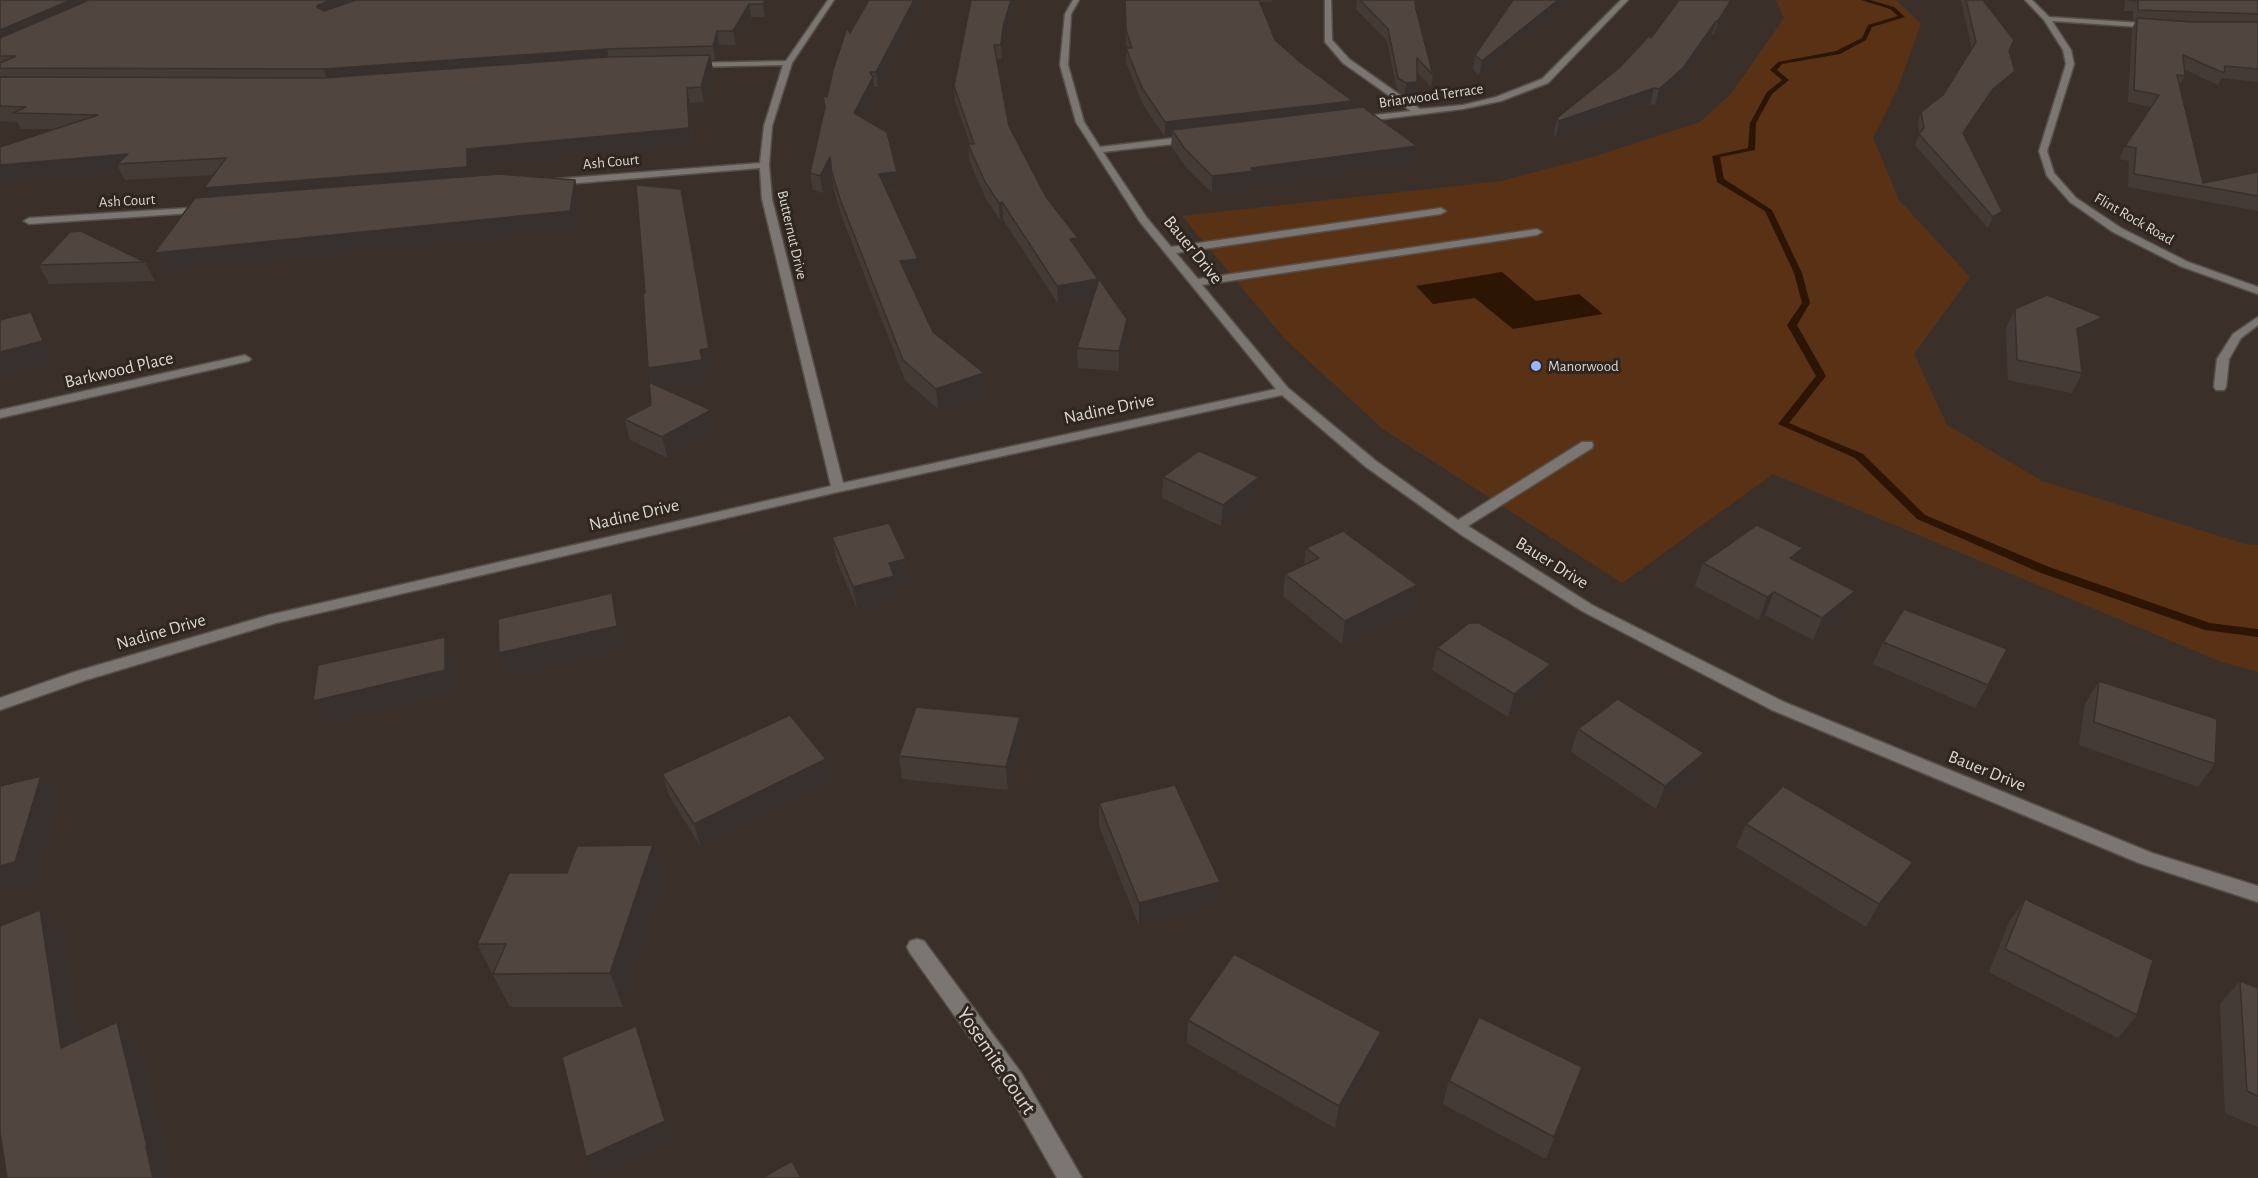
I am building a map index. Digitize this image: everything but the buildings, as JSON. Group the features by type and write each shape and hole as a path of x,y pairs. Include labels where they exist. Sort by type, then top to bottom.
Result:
{"street":[{"name":"Butternut Drive","path":"831,0 788,63 768,126 764,165 767,199 838,488"},
{"name":"Bauer Drive","path":"1076,0 1068,14 1064,65 1080,123 1097,150 1143,220 1284,391 1371,464 1458,526 1587,608 1778,706 2146,858 2258,894"},
{"path":"1328,0 1328,40 1346,61 1418,112"},
{"name":"Briarwood Terrace","path":"1349,120 1463,107 1498,99 1545,81 1625,0"},
{"name":"Flint Rock Road","path":"2028,0 2047,19 2067,50 2070,64 2043,152 2050,174 2073,200 2117,230 2184,264 2258,291"},
{"path":"2047,19 2164,27"},
{"path":"681,66 788,63"},
{"path":"1097,150 1200,138"},
{"name":"Ash Court","path":"549,182 764,165"},
{"name":"Ash Court","path":"29,221 215,210"},
{"path":"1168,251 1442,212"},
{"path":"1194,283 1537,232"},
{"path":"2220,387 2223,358 2237,336 2258,320"},
{"name":"Barkwood Place","path":"0,414 245,359"},
{"name":"Nadine Drive","path":"0,704 80,676 274,619 838,488 1284,391"},
{"path":"1458,526 1587,445"},
{"name":"Yosemite Court","path":"917,947 1014,1081 1070,1178"}],"shaded area":[{"path":"1776,0 1896,0 1921,24 1898,87 1873,138 1899,200 1970,277 1914,354 1947,425 2042,481 2245,544 2258,545 2258,672 2219,661 1773,474 1622,583 1383,429 1285,339 1182,216 1501,181 1596,156 1700,122 1731,94 1784,18"},
{"path":"1502,272 1536,301 1579,294 1603,314 1513,329 1475,298 1433,304 1416,286"}],"waterway":[{"path":"1864,0 1892,8 1902,17 1870,26 1864,39 1838,53 1780,63 1773,70 1786,80 1769,93 1753,123 1751,150 1716,156 1720,180 1768,210 1798,273 1806,303 1792,325 1821,376 1783,424 1859,456 1921,517 2045,570 2209,627 2258,633"}],"place":[{"name":"Manorwood","path":"1536,366"}]}
